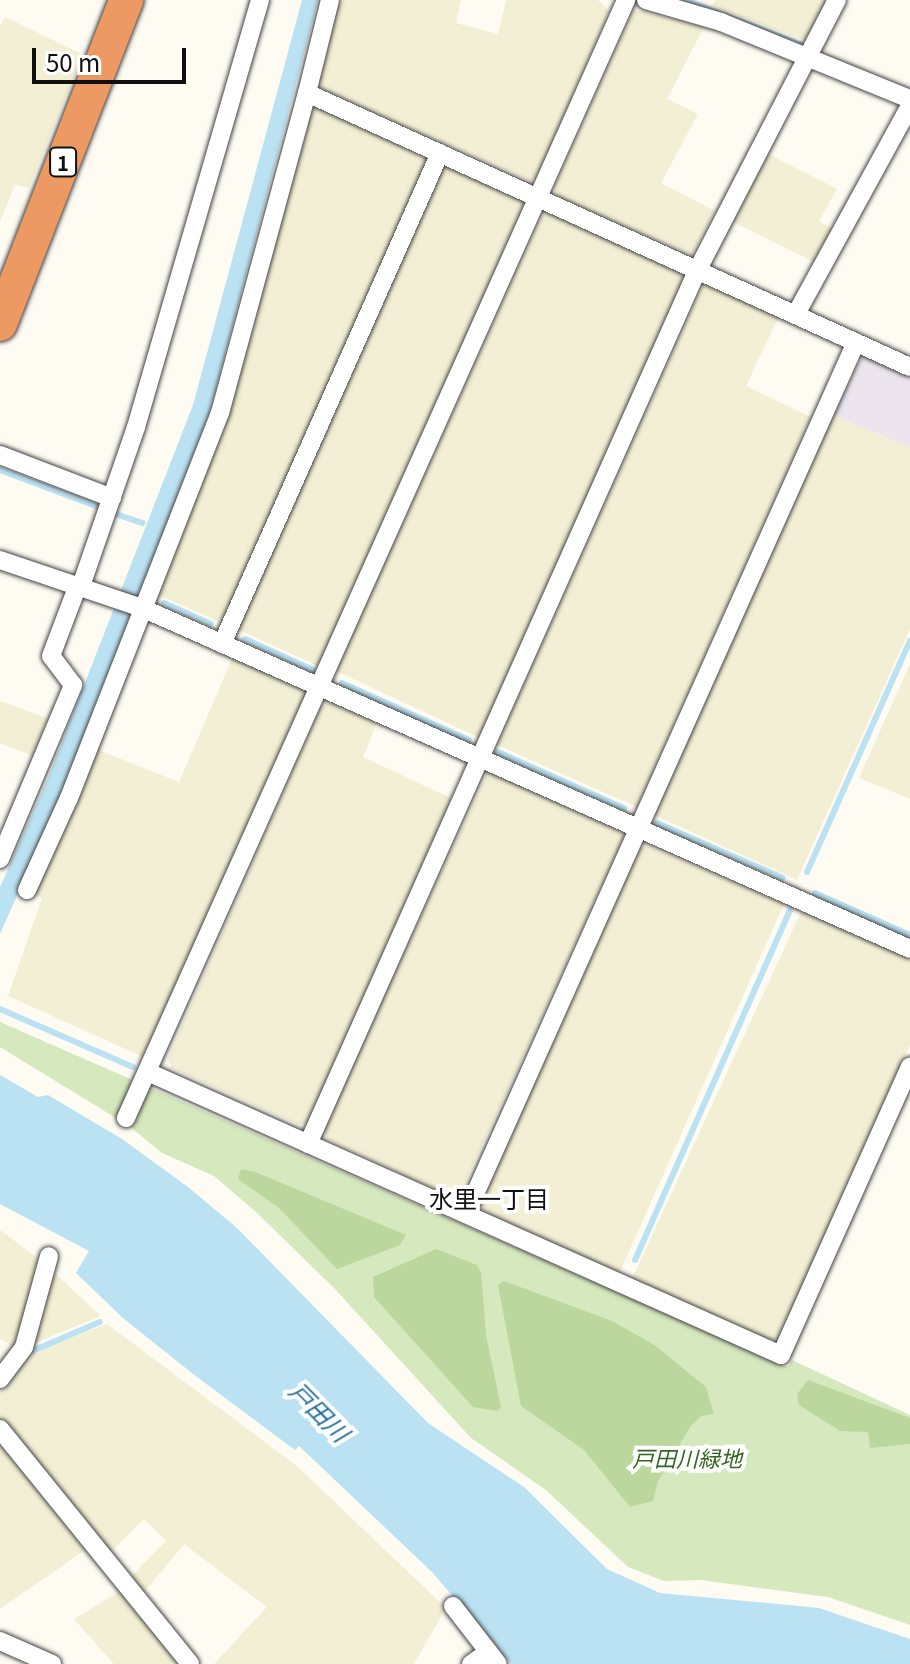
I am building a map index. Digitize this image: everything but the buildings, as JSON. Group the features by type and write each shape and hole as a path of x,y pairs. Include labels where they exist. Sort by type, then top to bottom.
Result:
{"highway":[{"name":"1","path":"0,324 126,0"}],"street":[{"path":"0,859 73,685 51,656 112,498 260,0"},
{"path":"27,890 69,798 139,607 220,413 330,0"},
{"path":"126,1118 150,1073 626,0"},
{"path":"646,0 721,22 910,99"},
{"path":"308,1144 698,269 810,59 837,0"},
{"path":"307,93 910,367"},
{"path":"796,314 910,106"},
{"path":"222,644 440,153"},
{"path":"466,1214 856,342"},
{"path":"0,455 112,498"},
{"path":"0,560 139,607 910,949"},
{"path":"150,1073 781,1355 910,1067"},
{"path":"0,1379 24,1347 49,1256"},
{"path":"0,1429 190,1664"},
{"path":"453,1606 493,1658 471,1664"},
{"path":"1,1643 52,1664"}],"shaded area":[{"path":"339,0 461,0 456,23 498,34 506,0 598,0 609,11 538,177 530,181 324,90 317,80"},
{"path":"715,0 831,0 810,42 712,6"},
{"path":"634,10 704,27 667,99 698,114 661,183 715,211 692,255 558,197 554,187"},
{"path":"5,17 80,53 80,61 29,188 15,185 0,222 0,26"},
{"path":"318,108 430,160 222,623 161,596 158,589 308,113"},
{"path":"768,154 837,189 819,221 836,231 818,264 731,221"},
{"path":"443,165 522,201 524,212 320,667 237,629"},
{"path":"551,213 687,274 480,738 336,671 542,216"},
{"path":"704,284 779,316 746,386 811,417 637,807 497,745"},
{"path":"863,356 910,377 910,448 833,415"},
{"path":"833,415 910,448 910,629 797,880 654,815"},
{"path":"233,656 309,693 152,1053 141,1056 8,996 42,898 33,893 96,749 179,782"},
{"path":"910,664 910,799 859,778"},
{"path":"0,701 47,718 33,756 0,743"},
{"path":"332,703 377,723 363,757 455,800 308,1122 299,1125 171,1068 168,1058 321,706"},
{"path":"488,772 622,832 623,839 457,1200 327,1139 324,1126"},
{"path":"649,846 784,904 619,1274 483,1213 481,1204 640,848"},
{"path":"801,912 910,958 910,1045 781,1337 771,1341 632,1279"},
{"path":"0,1230 39,1259 15,1347 0,1339"},
{"path":"51,1270 101,1316 32,1344"},
{"path":"107,1324 298,1467 446,1608 414,1664 214,1664 267,1607 184,1544 141,1596 128,1580 166,1541 144,1519 108,1555 0,1419 0,1392 35,1351"},
{"path":"0,1435 88,1548 0,1609"},
{"path":"122,1590 184,1664 114,1664 74,1619"}],"green space":[{"name":"戸田川緑地","path":"0,1022 788,1367 792,1360 910,1415 910,1625 828,1597 701,1580 664,1581 628,1567 546,1490 471,1438 335,1289 256,1212 214,1176 162,1153 129,1126 0,1047"},
{"path":"241,1169 255,1172 406,1235 400,1245 337,1269 279,1208 238,1179"},
{"path":"436,1249 477,1265 481,1272 486,1335 501,1407 498,1411 473,1407 374,1297 373,1277"},
{"path":"504,1281 612,1321 656,1346 706,1387 714,1414 701,1416 690,1427 658,1481 653,1501 630,1507 584,1450 521,1406 498,1285"},
{"path":"808,1380 910,1418 910,1444 870,1448 868,1432 840,1431 799,1405 797,1394"}],"water":[{"path":"302,0 318,0 210,411 64,790 0,934 0,887 48,778 193,405"},
{"name":"戸田川","path":"0,1075 38,1097 48,1095 122,1139 188,1187 237,1228 428,1423 524,1487 607,1569 660,1593 819,1608 910,1639 910,1664 511,1664 432,1572 299,1446 295,1450 197,1377 124,1319 76,1273 89,1251 0,1204"}],"waterway":[{"path":"685,0 804,46"},
{"path":"0,470 99,507"},
{"path":"116,514 142,523"},
{"path":"164,603 211,624"},
{"path":"245,639 313,670"},
{"path":"807,872 910,641"},
{"path":"342,683 469,740"},
{"path":"498,752 624,808"},
{"path":"657,823 783,878"},
{"path":"815,893 910,935"},
{"path":"635,1260 790,911"},
{"path":"0,1009 133,1067"},
{"path":"30,1352 100,1322"}],"district":[{"name":"水里一丁目","path":"489,1198"}]}
